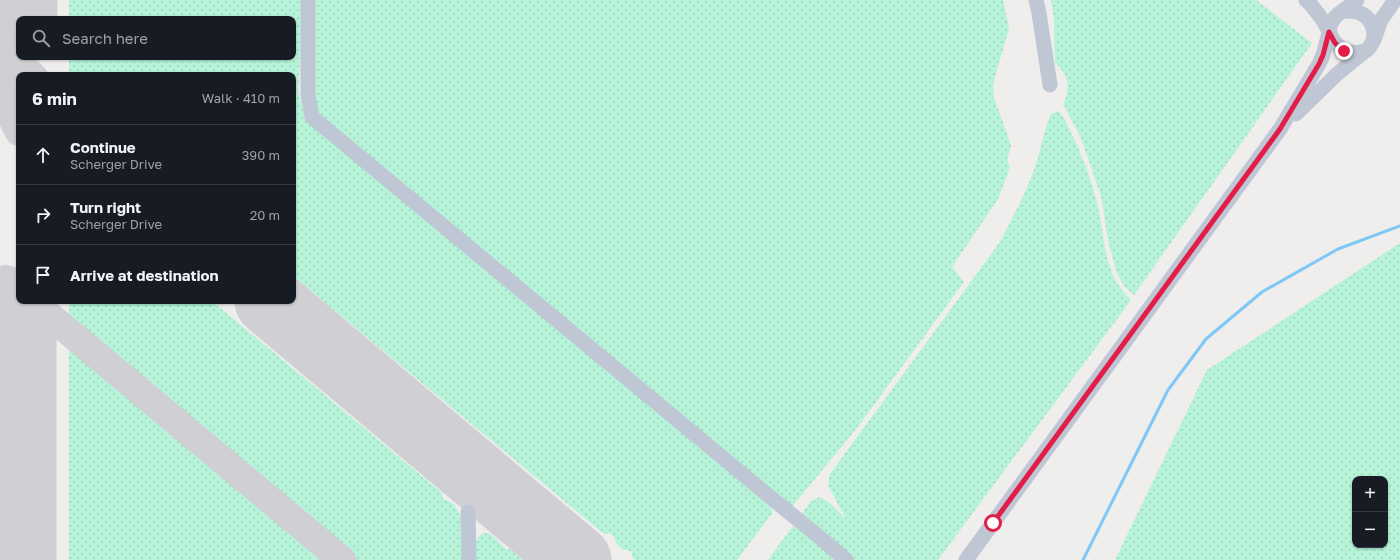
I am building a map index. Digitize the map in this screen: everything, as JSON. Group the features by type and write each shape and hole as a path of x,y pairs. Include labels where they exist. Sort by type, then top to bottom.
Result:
{"street":[{"path":"308,0 308,95 312,116 846,560"},
{"path":"1036,0 1050,85"},
{"path":"966,560 1280,129 1319,64 1334,18 1357,0"},
{"path":"1307,1 1343,12 1356,12 1367,18 1374,28 1374,36 1370,47 1358,53 1344,51 1335,43 1307,1"},
{"path":"1280,129 1336,74 1370,47 1381,20 1395,6"},
{"path":"468,512 469,560"}],"green space":[{"path":"69,0 301,0 302,39 298,90 304,113 767,503 773,512 737,560 636,560 632,557 632,552 623,550 616,543 615,538 610,533 604,534 296,278 296,72 69,72 69,60 296,60 296,16 69,16"},
{"path":"315,0 1003,0 1009,28 993,84 994,98 1011,145 1007,161 1010,167 998,199 952,267 964,282 857,428 791,508 320,115 315,102"},
{"path":"1051,0 1256,0 1312,43 1134,295 1124,286 1116,271 1108,240 1101,196 1081,138 1063,104 1068,87 1066,77 1055,63 1054,19"},
{"path":"1059,111 1077,145 1089,174 1098,205 1108,261 1116,281 1131,300 938,560 852,560 802,514 811,501 820,497 830,503 846,519 828,485 830,474 1000,242 1030,179 1051,114"},
{"path":"1400,243 1400,560 1115,560 1207,370"},
{"path":"69,304 216,304 442,493 442,498 454,504 461,516 465,560 356,560 199,430 200,426 197,423 193,425 69,321"},
{"path":"69,351 71,351 322,560 69,560"},
{"path":"793,526 815,541 837,560 768,560"},
{"path":"485,533 491,534 506,549 510,549 523,560 474,560 478,537"}],"waterway":[{"path":"1083,560 1168,390 1206,339 1262,292 1338,249 1400,226"}],"taxiway":[{"path":"0,51 10,40 16,27"},
{"path":"0,100 7,109 16,126"},
{"path":"6,279 16,300"},
{"path":"18,304 22,326"},
{"path":"36,304 342,560"},
{"path":"0,524 5,519 16,500 22,472"}],"runway":[{"path":"23,0 23,16"},
{"path":"0,75 16,88"},
{"path":"22,304 22,560"},
{"path":"273,304 577,560"}],"route":[{"path":"993,523 1280,129 1316,70 1323,55 1329,32 1335,43 1344,51"}]}
